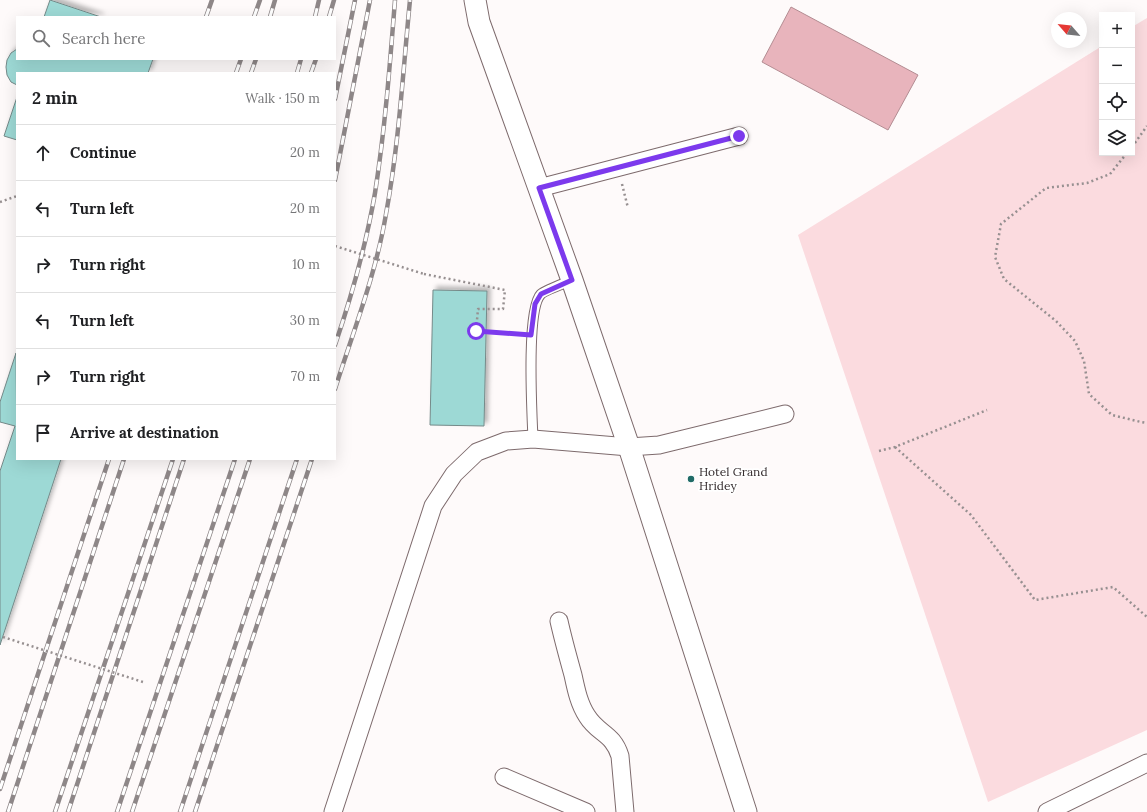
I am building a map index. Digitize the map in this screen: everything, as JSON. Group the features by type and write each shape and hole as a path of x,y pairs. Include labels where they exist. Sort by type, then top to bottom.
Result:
{"street":[{"path":"474,0 479,22 572,280 629,447 746,812"},
{"path":"539,188 739,136"},
{"path":"333,812 433,506 454,474 477,452 506,441 533,439 629,447 658,445 786,414"},
{"path":"559,621 580,703 587,717 594,726 613,740 617,747 620,756 625,812"},
{"path":"1054,810 1147,763"},
{"path":"504,777 586,812"}],"lane":[{"path":"533,439 531,335 535,304 541,294 572,280"}],"path":[{"path":"1135,143 1147,126"},
{"path":"1125,156 1110,174 1087,183 1046,188 1001,224 995,258 1004,279 1051,316 1075,341 1084,361 1089,394 1112,415 1147,423"},
{"path":"618,168 628,208"},
{"path":"0,202 16,196"},
{"path":"336,246 424,274 505,290 503,309 478,309 476,331 531,335"},
{"path":"879,451 894,447 987,410"},
{"path":"894,447 971,515 1035,600 1113,587 1147,617"},
{"path":"3,637 144,682"}],"shaded area":[{"path":"791,7 918,75 888,130 762,62"},
{"path":"1147,18 1147,730 988,802 798,235 1099,48 1099,156 1135,156 1135,25"}],"building":[{"path":"50,0 98,16 44,16"},
{"path":"16,50 16,60 153,60 148,72 16,72 16,84 11,82 7,75 7,60 11,53"},
{"path":"16,100 16,140 4,136"},
{"path":"433,290 487,291 484,426 430,425"},
{"path":"16,353 16,460 61,460 0,645 0,471 15,426 0,422 0,402"}],"railway":[{"path":"206,16 212,0"},
{"path":"254,16 260,0"},
{"path":"270,16 275,0"},
{"path":"315,16 319,0"},
{"path":"329,16 334,0"},
{"path":"336,94 355,0"},
{"path":"336,175 370,0"},
{"path":"336,342 358,270 375,193 384,121 395,0"},
{"path":"336,386 364,303 382,236 397,134 410,0"},
{"path":"236,72 241,60"},
{"path":"251,72 256,60"},
{"path":"297,72 301,60"},
{"path":"311,72 316,60"},
{"path":"0,789 109,460"},
{"path":"8,812 124,460"},
{"path":"55,812 173,460"},
{"path":"68,812 184,460"},
{"path":"117,812 235,460"},
{"path":"132,812 250,460"},
{"path":"180,812 297,460"},
{"path":"195,812 312,460"}],"place":[{"name":"Hotel Grand Hridey","path":"691,479"}],"route":[{"path":"476,331 531,335 535,304 541,294 572,280 539,188 739,136"}]}
